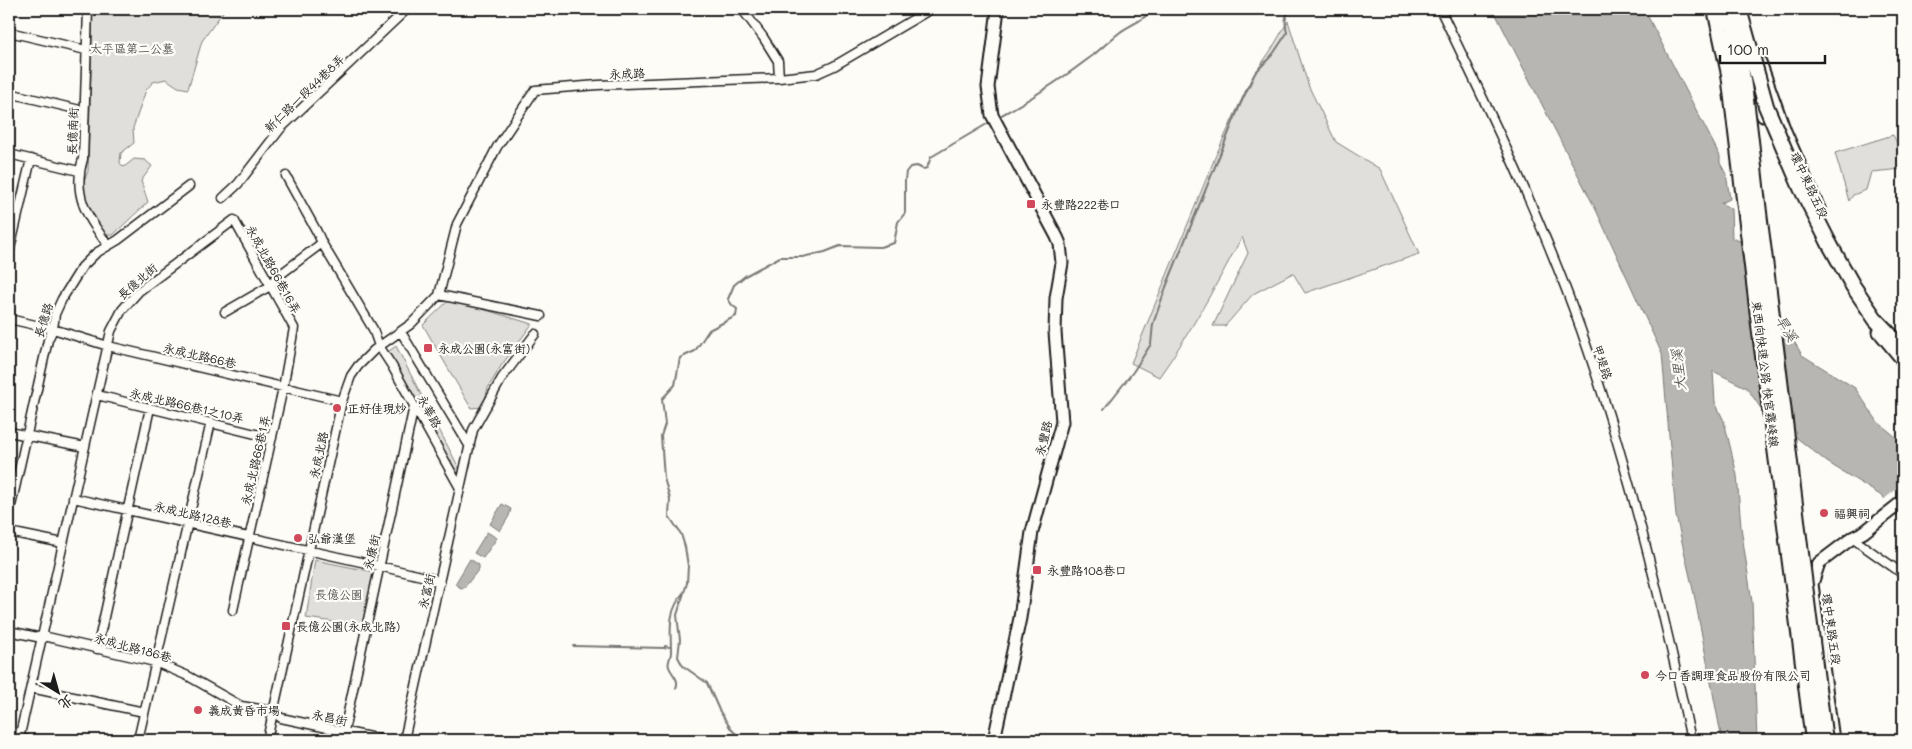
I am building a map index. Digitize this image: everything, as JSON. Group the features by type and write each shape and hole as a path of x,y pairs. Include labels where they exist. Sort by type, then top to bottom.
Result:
{"highway":[{"name":"東西向快速公路 快官霧峰線","path":"1714,9 1729,74 1812,740"},
{"name":"東西向快速公路 快官霧峰線","path":"1728,9 1735,32 1749,116 1787,448 1825,740"},
{"path":"1739,9 1766,106 1801,188 1853,286 1876,320 1899,344"}],"street":[{"name":"長億南街","path":"88,9 83,159 79,171 80,191 84,210 108,245"},
{"name":"新仁路一段44巷8弄","path":"223,198 238,184 281,128 407,9"},
{"path":"742,9 759,30 778,61 779,78"},
{"name":"永成路","path":"379,346 415,321 439,296 457,224 497,147 535,90 598,85 805,76 824,70 931,9"},
{"name":"永豐路","path":"994,740 1020,618 1032,532 1054,454 1062,414 1055,332 1056,298 1062,263 1060,244 994,120 988,87 998,9"},
{"name":"甲堤路","path":"1440,9 1521,180 1583,337 1623,461 1642,530 1691,740"},
{"name":"環中東路五段","path":"1714,9 1726,32 1798,196 1842,280 1869,320 1903,361"},
{"name":"環中東路五段","path":"1739,9 1785,131 1832,240 1899,344"},
{"path":"1726,32 1746,27"},
{"path":"9,32 86,50"},
{"path":"9,93 84,111"},
{"path":"9,154 79,171"},
{"path":"9,253 31,159"},
{"path":"286,176 322,243 373,329 379,346"},
{"name":"長億路","path":"9,515 55,314 74,278 96,254 118,240 189,186"},
{"name":"永成北路66巷16弄","path":"234,220 294,328 283,388"},
{"name":"長億北街","path":"19,739 96,396 115,322 131,298 234,220"},
{"path":"224,312 270,286 277,277 322,243"},
{"path":"439,296 542,316"},
{"name":"永成北路66巷","path":"9,319 53,329 108,346 342,401"},
{"path":"401,332 470,447"},
{"name":"永富街","path":"404,740 473,430 489,399 512,362 535,334"},
{"name":"永成北路","path":"267,740 342,401 351,376 358,366 379,346"},
{"name":"永華路","path":"379,346 460,488"},
{"name":"永成北路66巷1弄","path":"232,610 283,388"},
{"name":"永成北路66巷1之10弄","path":"96,396 272,438"},
{"name":"永康街","path":"344,731 414,406"},
{"path":"97,649 150,408"},
{"path":"138,740 211,422"},
{"path":"9,432 85,447"},
{"path":"1852,538 1859,526 1903,492"},
{"name":"永成北路128巷","path":"73,498 379,566 430,578 440,583"},
{"path":"1852,538 1864,532 1903,501"},
{"path":"9,532 63,543"},
{"path":"1852,538 1903,574"},
{"name":"環中東路五段","path":"1833,740 1812,584 1819,563 1852,538"},
{"name":"永成北路186巷","path":"9,631 37,637 42,636 155,662 188,676 241,706 273,711"},
{"path":"31,688 144,712"},
{"name":"永昌街","path":"273,711 281,718 384,740"},
{"path":"9,737 28,740"}],"green space":[{"name":"太平區第二公墓","path":"93,9 225,9 202,41 188,89 178,87 166,79 153,82 146,90 133,128 134,143 121,153 120,163 124,167 134,159 145,160 152,166 141,181 148,202 113,235 105,235 90,214 82,196 82,188 88,171"},
{"path":"1288,21 1309,87 1336,142 1380,169 1419,254 1305,293 1293,273 1253,294 1225,326 1213,326 1248,253 1242,237 1213,291 1159,377 1131,363 1216,155 1251,79"},
{"path":"1893,135 1903,155 1903,169 1871,172 1866,190 1853,195 1849,201 1835,153"},
{"path":"450,299 532,324 501,366 488,388 483,407 471,408 423,325"},
{"path":"396,346 460,470 458,480 386,353"},
{"name":"長億公園","path":"315,560 374,572 364,626 306,618"}],"water":[{"name":"大里溪","path":"1493,9 1644,9 1720,156 1720,163 1726,174 1730,199 1721,203 1731,209 1732,238 1745,243 1741,250 1802,355 1855,388 1878,422 1903,443 1903,513 1880,495 1827,462 1762,410 1747,388 1713,371 1715,402 1724,421 1737,475 1741,527 1752,602 1757,740 1722,740 1694,594 1676,516 1662,354 1596,210"},
{"path":"502,504 511,509 500,531 490,524"},
{"path":"487,532 497,538 483,558 474,553"},
{"path":"470,559 479,565 479,569 464,588 461,588 455,584"}],"pier":[{"path":"1903,484 1903,510 1900,513 1883,500"}],"waterway":[{"path":"998,117 1069,73 1119,33 1141,20 1153,9"},
{"path":"1104,409 1133,372 1151,344 1153,324 1166,287 1240,105 1255,73 1273,54 1287,33 1286,20 1290,9"},
{"path":"742,740 731,729 719,710 707,683 683,666 678,657 680,640 677,615 687,583 688,566 681,534 669,516 670,499 664,478 661,436 665,424 662,399 675,385 680,358 695,351 709,330 736,316 737,309 728,299 734,285 745,276 780,257 802,257 825,252 840,246 880,247 894,243 898,222 905,213 905,180 906,172 910,167 927,168 931,157 992,121"},
{"path":"676,688 677,682 669,665 671,621 674,608 683,593"},
{"path":"573,646 669,647"}],"place":[{"name":"永豐路222巷口","path":"1031,204"},
{"name":"永成公園(永富街)","path":"428,348"},
{"name":"正好佳現炒","path":"337,408"},
{"name":"福興祠","path":"1824,513"},
{"name":"弘爺漢堡","path":"298,538"},
{"name":"永豐路108巷口","path":"1037,570"},
{"name":"長億公園(永成北路)","path":"286,626"},
{"name":"今口香調理食品股份有限公司","path":"1645,675"},
{"name":"義成黃昏市場","path":"198,710"}],"water label":[{"name":"旱溪","path":"1787,328"}]}
